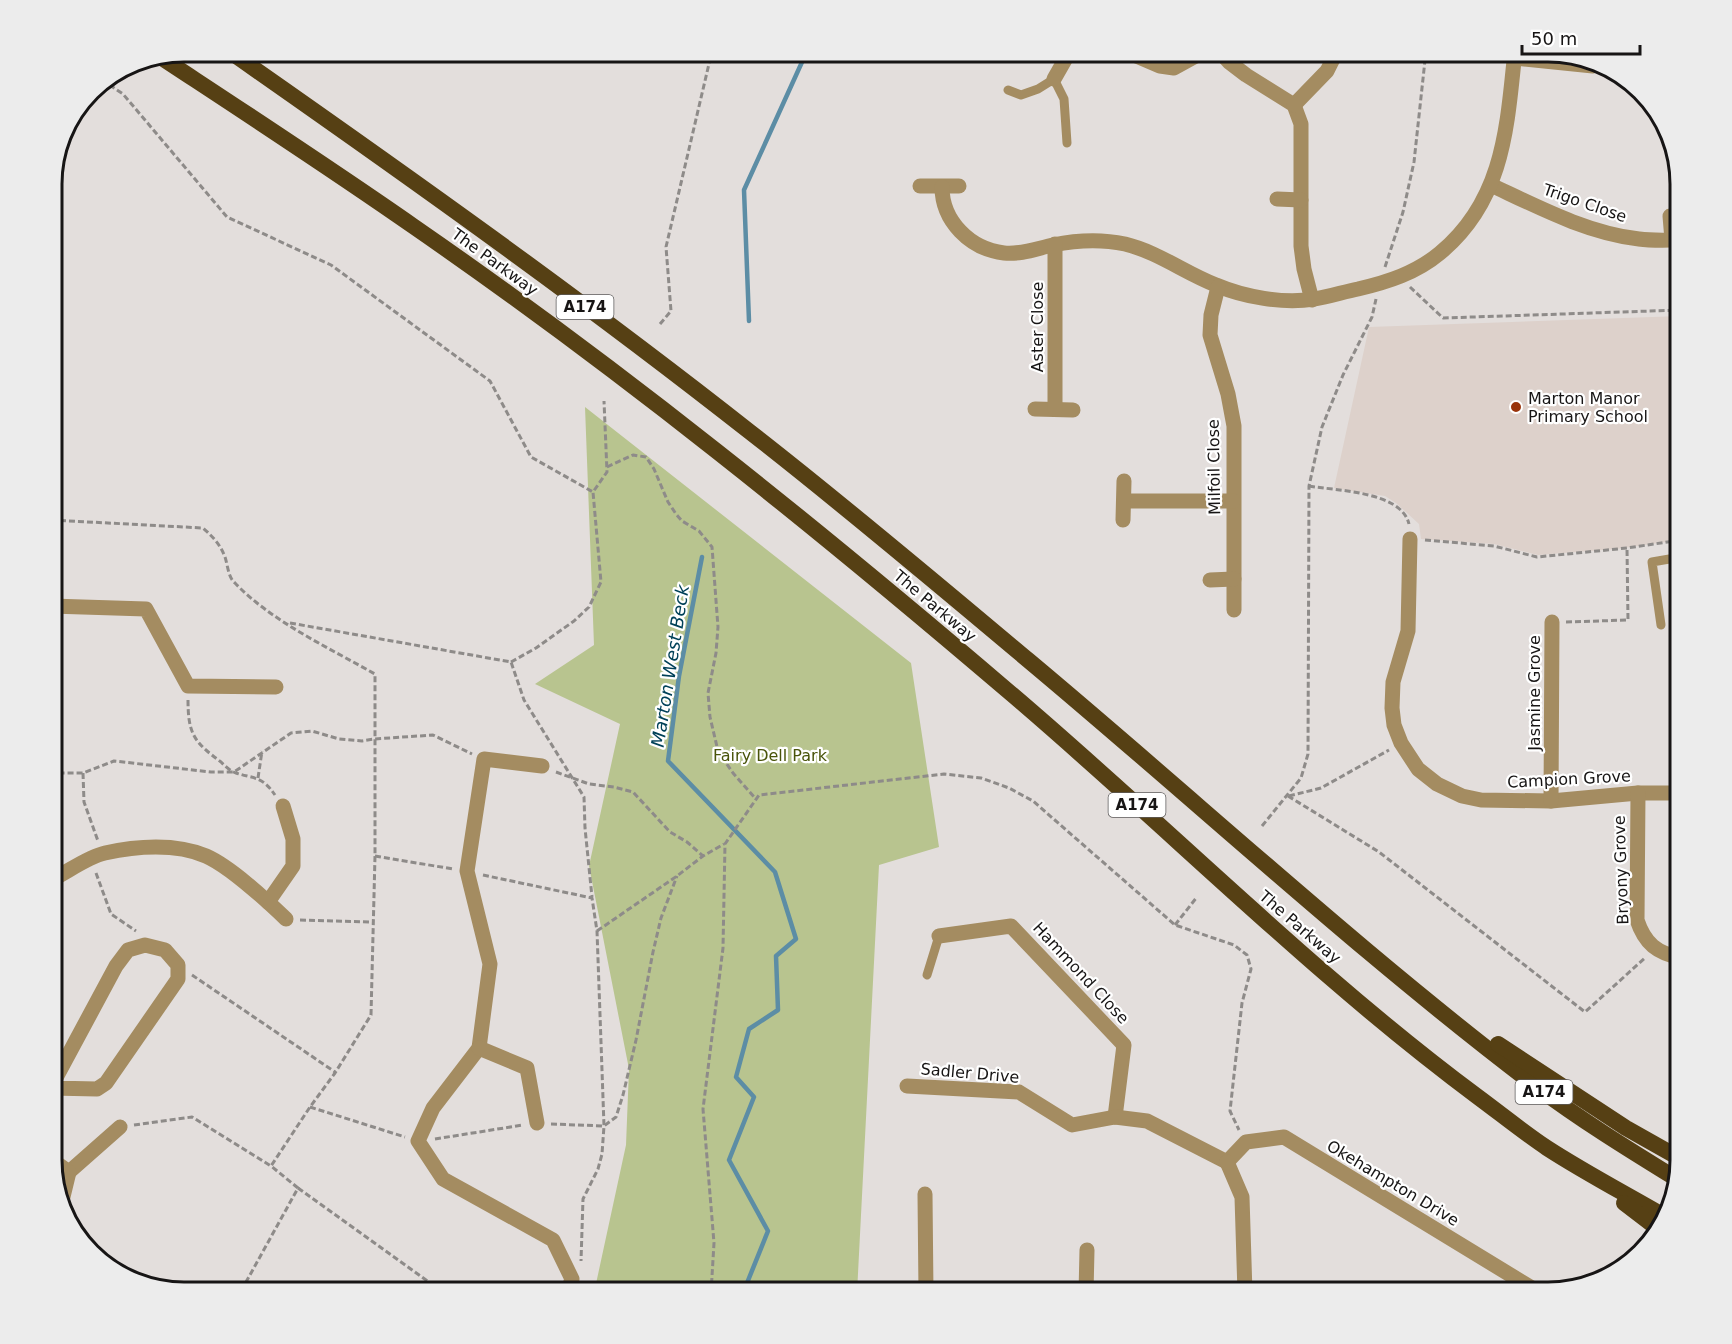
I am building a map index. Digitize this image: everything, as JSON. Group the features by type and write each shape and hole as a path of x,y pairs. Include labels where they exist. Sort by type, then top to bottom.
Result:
{"highway":[{"name":"The Parkway","path":"245,62 401,171 751,432 1025,657 1217,823 1422,995 1538,1088 1595,1128 1669,1174"},
{"name":"The Parkway","path":"169,63 414,226 558,330 703,441 859,566 1009,692 1222,883 1379,1019 1465,1088 1545,1146 1658,1213"},
{"path":"1422,995 1626,1128 1670,1153"},
{"name":"A174","path":"1573,1164 1652,1224"}],"street":[{"path":"1054,79 1064,62"},
{"path":"1151,62 1174,68 1185,62"},
{"path":"1229,62 1294,105 1301,124 1300,246 1312,300"},
{"path":"1294,105 1327,71 1332,62"},
{"path":"942,187 942,199 953,225 976,243 1005,254 1020,253 1055,244 1092,240 1125,244 1156,254 1185,272 1218,286 1254,296 1312,300 1400,277 1422,267 1457,237 1491,186 1502,153 1514,62"},
{"path":"920,186 959,186"},
{"name":"Trigo Close","path":"1491,186 1558,217 1602,232 1639,239 1670,240"},
{"path":"1277,199 1301,200"},
{"name":"Aster Close","path":"1055,244 1055,409"},
{"name":"Milfoil Close","path":"1218,286 1210,315 1210,335 1228,394 1234,426 1234,610"},
{"path":"1035,409 1073,410"},
{"path":"1123,520 1124,481"},
{"path":"1124,501 1233,501"},
{"name":"Campion Grove","path":"1410,539 1408,631 1393,682 1392,708 1394,725 1401,743 1418,769 1437,784 1462,796 1481,800 1551,801 1638,793 1670,793"},
{"path":"1210,580 1234,579"},
{"path":"62,606 146,609 188,686 276,687"},
{"name":"Jasmine Grove","path":"1551,801 1552,622"},
{"path":"542,766 484,759 467,871 490,964 479,1048 433,1108 418,1141 443,1179 553,1240 568,1282"},
{"name":"Bryony Grove","path":"1638,793 1637,920 1643,936 1655,948"},
{"path":"268,902 293,866 293,838 283,806"},
{"path":"62,874 97,856 155,847 192,851 209,857 268,902 286,919"},
{"name":"Hammond Close","path":"939,936 1011,926 1124,1045 1115,1117"},
{"path":"62,1067 116,966 128,950 145,945 165,950 178,965 178,979 106,1083 96,1089 62,1088"},
{"path":"1655,948 1670,956"},
{"path":"479,1048 527,1068 537,1123"},
{"name":"Sadler Drive","path":"907,1086 1019,1092 1072,1125 1115,1117 1147,1121 1227,1162"},
{"path":"65,1188 69,1172 120,1127"},
{"name":"Okehampton Drive","path":"1246,1142 1284,1137 1522,1282"},
{"path":"1245,1282 1242,1197 1227,1162 1246,1142"},
{"path":"62,1167 69,1172"},
{"path":"925,1194 926,1282"},
{"path":"1086,1282 1087,1250"}],"lane":[{"path":"1008,90 1021,95 1038,89 1054,79 1064,99 1066,143"},
{"path":"1661,626 1652,562 1670,559"},
{"path":"927,975 939,936"}],"path":[{"path":"660,324 670,311 666,247 709,62"},
{"path":"1262,826 1301,778 1308,754 1310,486 1322,427 1343,375 1372,317 1403,212 1414,162 1424,62"},
{"path":"111,86 123,94 227,218 331,265 490,381 531,457 593,492"},
{"path":"1400,277 1443,318 1670,310"},
{"path":"285,622 511,662 536,648 574,621 589,607 601,582 593,492 607,472 604,401"},
{"path":"607,467 633,455 646,458 654,469 665,496 676,514 682,521 699,531 712,547 718,627 716,653 708,693 710,717 718,751 733,773 758,797"},
{"path":"1310,486 1379,497 1398,508 1408,521 1410,539 1494,546 1538,557 1670,542"},
{"path":"62,521 203,528 217,540 225,556 232,580 244,592 285,622 375,674 375,856 371,1015 335,1073 271,1166"},
{"path":"1552,622 1628,620 1627,548"},
{"path":"511,662 524,700 584,797 597,931 604,1126 602,1154 598,1169 582,1199 582,1258 571,1282"},
{"path":"188,686 188,716 192,735 208,752 234,772"},
{"path":"234,772 291,733 312,731 339,739 362,741 433,735 484,759"},
{"path":"1288,796 1320,788 1401,743"},
{"path":"258,778 262,751"},
{"path":"62,773 83,773 114,761 211,772 234,772 258,778 271,789 283,806"},
{"path":"542,766 574,780 633,792 670,832 687,842 703,856"},
{"path":"83,773 84,802 111,914 138,932"},
{"path":"712,1282 714,1243 703,1109 723,948 725,844 758,797 944,774 981,778 1033,801 1175,925 1234,945 1247,955 1251,969 1242,1003 1230,1111 1246,1142"},
{"path":"1288,796 1379,852 1585,1012 1655,948"},
{"path":"597,931 703,856 725,844"},
{"path":"375,856 467,871 592,898"},
{"path":"310,1107 418,1141 537,1123 604,1126 616,1117 623,1095 636,1040 652,952 661,918 677,876"},
{"path":"1175,925 1197,897"},
{"path":"286,919 373,922"},
{"path":"178,965 335,1073"},
{"path":"120,1127 192,1117 271,1166 429,1282"},
{"path":"246,1282 298,1188"}],"shaded area":[{"name":"Marton Manor Primary School","path":"1670,316 1670,542 1616,549 1538,555 1494,544 1421,539 1419,524 1385,496 1334,488 1369,327"}],"green space":[{"name":"Fairy Dell Park","path":"585,407 911,663 939,847 879,865 858,1282 596,1282 626,1145 629,1069 589,866 620,724 535,684 594,645"}],"waterway":[{"name":"Marton West Beck","path":"749,321 744,190 802,62"},
{"name":"Marton West Beck","path":"702,557 679,676 668,761 775,872 796,939 776,956 778,1010 749,1029 736,1077 754,1097 729,1160 768,1231 747,1282"}],"place":[{"name":"Marton Manor Primary School","path":"1516,407"}]}
